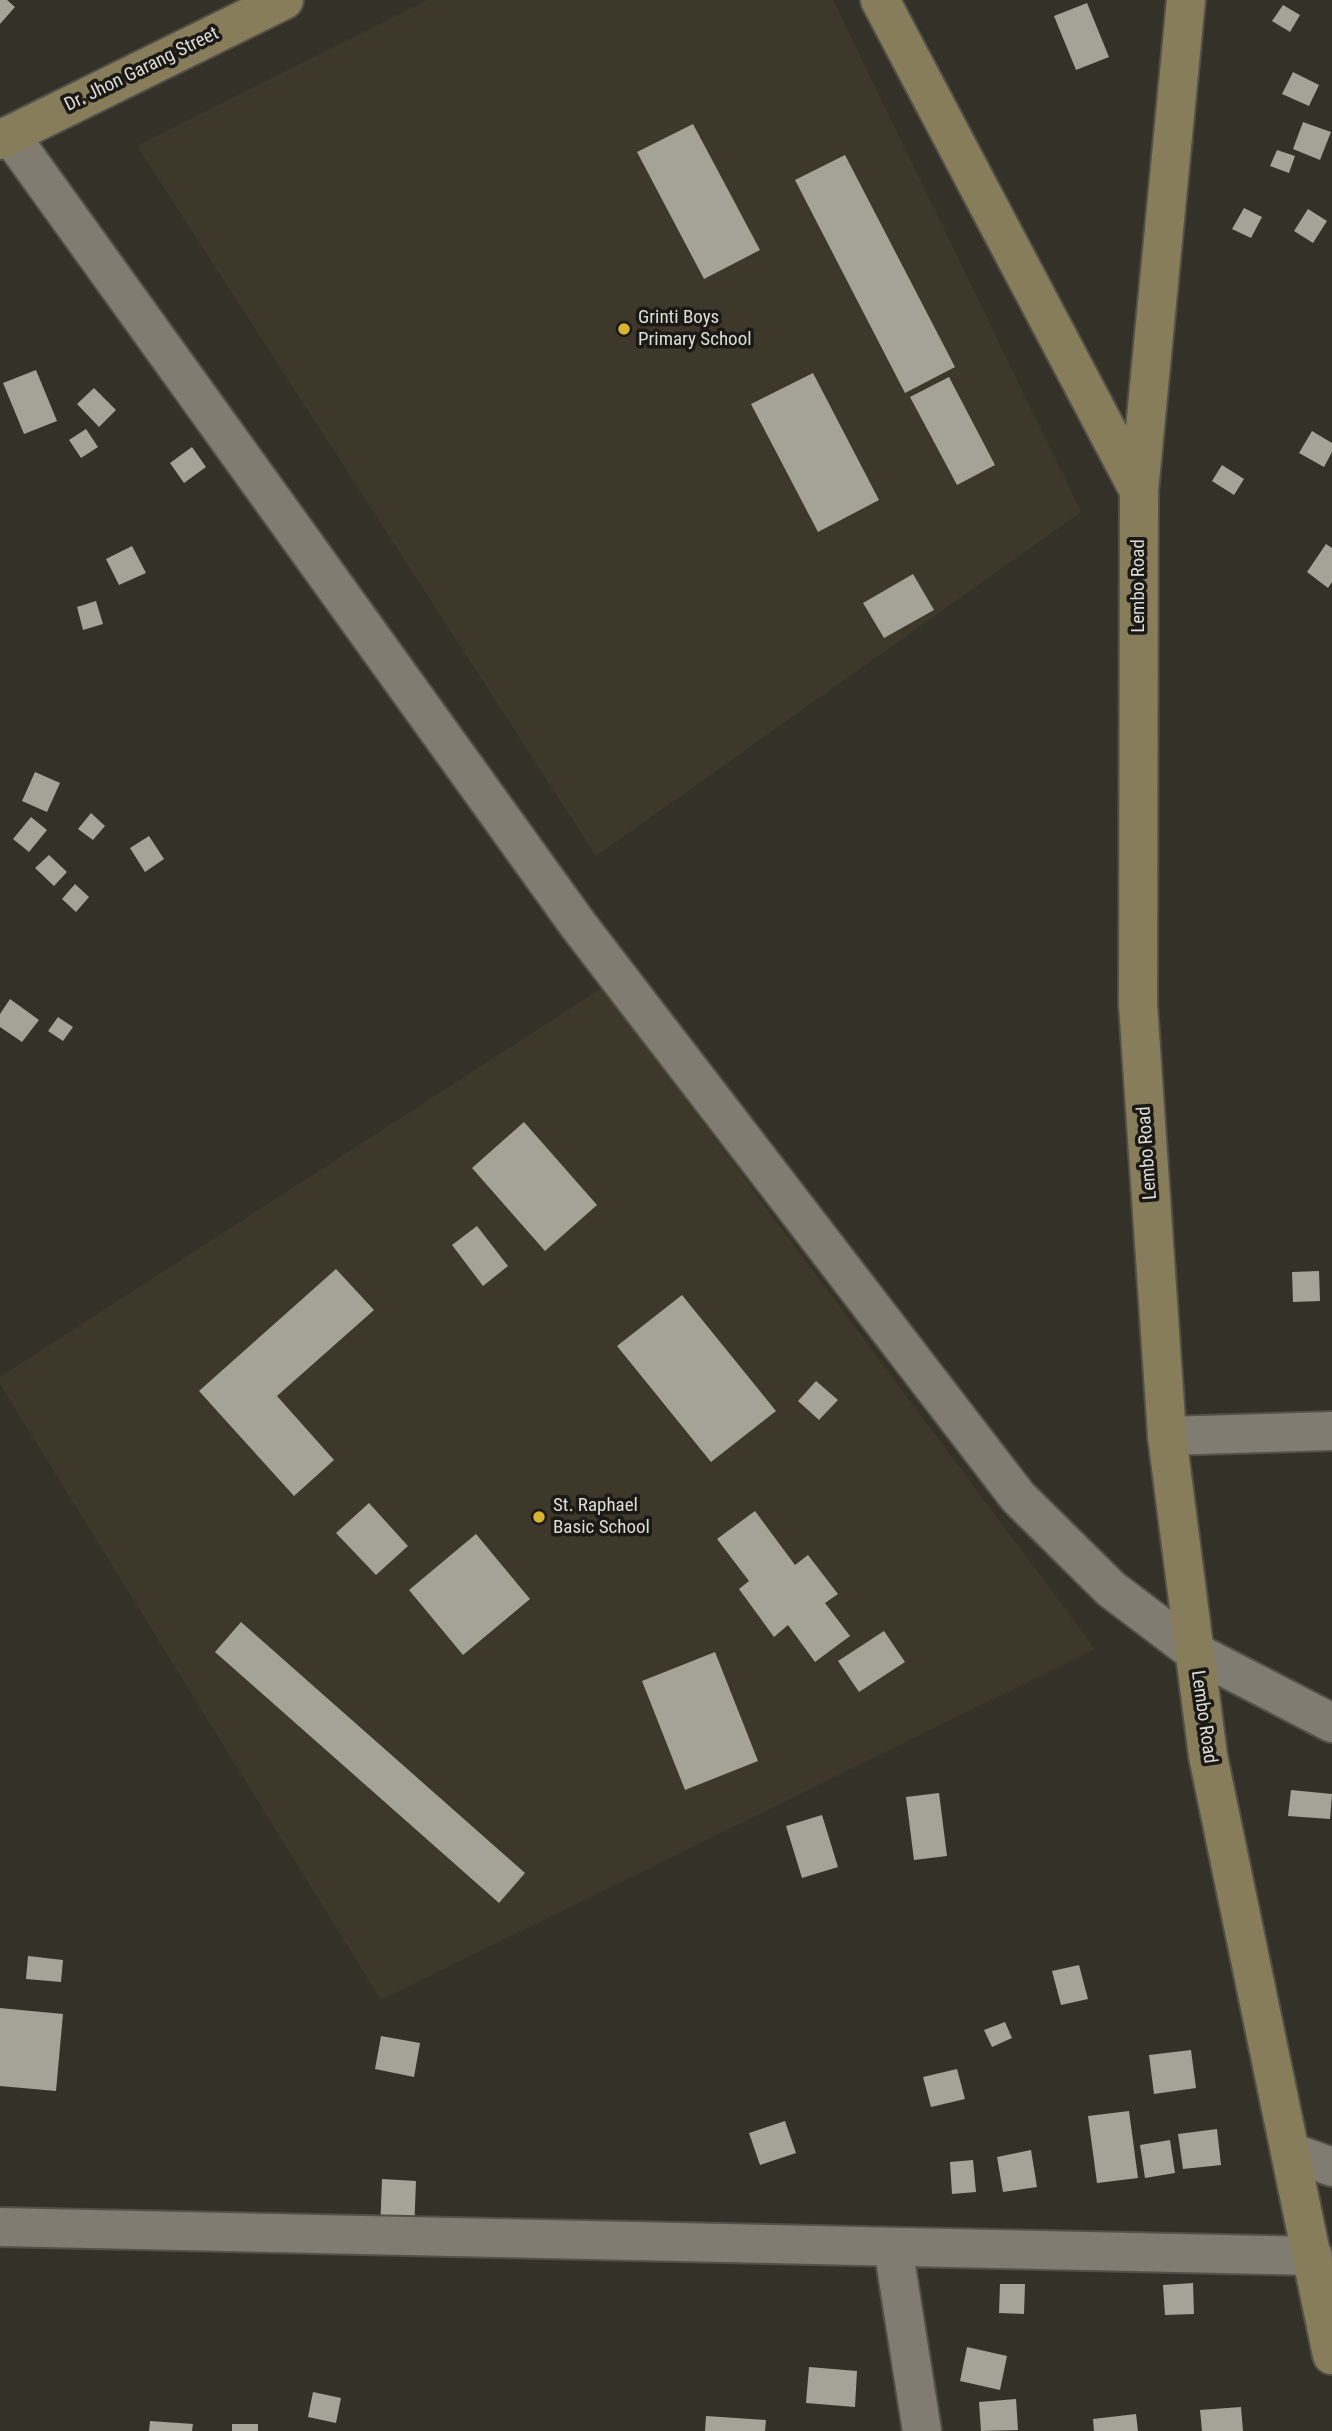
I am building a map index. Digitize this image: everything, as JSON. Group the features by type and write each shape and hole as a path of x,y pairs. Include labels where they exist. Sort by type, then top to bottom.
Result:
{"street":[{"name":"Dr. Jhon Garang Street","path":"5,138 284,0"},
{"name":"Lembo Road","path":"880,0 1139,491 1138,1004 1167,1436 1208,1756 1332,2355"},
{"path":"1139,491 1186,0"},
{"path":"5,138 579,926 1018,1497 1111,1590 1193,1651 1332,1723"},
{"path":"1167,1436 1332,1432"},
{"path":"1291,2152 1332,2167"},
{"path":"0,2227 1313,2256"},
{"path":"893,2247 922,2431"}],"shaded area":[{"name":"Grinti Boys Primary School","path":"427,0 833,0 1081,512 596,856 137,146"},
{"name":"St. Raphael Basic School","path":"602,988 1095,1649 381,2000 0,1384 0,1377"}],"building":[{"path":"0,0 7,0 15,7 0,24"},
{"path":"1087,3 1109,57 1076,70 1054,16"},
{"path":"1283,5 1300,15 1290,32 1272,21"},
{"path":"1293,72 1319,85 1309,106 1282,94"},
{"path":"1303,122 1331,132 1320,160 1293,149"},
{"path":"693,124 760,250 704,279 637,152"},
{"path":"1277,150 1295,156 1289,173 1270,166"},
{"path":"845,155 955,367 905,393 795,180"},
{"path":"1244,208 1262,217 1251,238 1232,229"},
{"path":"1308,209 1327,221 1313,243 1294,231"},
{"path":"36,370 57,421 24,434 3,383"},
{"path":"813,373 879,500 818,532 751,404"},
{"path":"949,377 995,465 957,485 910,397"},
{"path":"94,388 116,410 99,427 77,404"},
{"path":"86,429 98,447 81,458 69,440"},
{"path":"1312,431 1332,443 1332,452 1324,467 1299,453"},
{"path":"192,447 206,467 184,483 170,463"},
{"path":"1222,465 1244,479 1234,495 1212,481"},
{"path":"1326,544 1332,548 1332,582 1328,588 1307,572"},
{"path":"132,546 146,573 119,585 106,559"},
{"path":"913,574 934,610 884,638 863,603"},
{"path":"96,601 103,624 83,630 77,607"},
{"path":"35,772 60,783 47,812 22,801"},
{"path":"91,813 105,826 93,840 78,829"},
{"path":"31,817 47,830 29,852 13,839"},
{"path":"149,836 164,859 145,872 130,848"},
{"path":"49,855 67,872 54,886 35,868"},
{"path":"75,884 89,897 76,912 62,899"},
{"path":"10,999 39,1020 22,1042 0,1027 0,1014"},
{"path":"58,1017 73,1027 63,1041 48,1031"},
{"path":"524,1122 597,1205 545,1251 472,1168"},
{"path":"477,1226 508,1266 483,1286 452,1245"},
{"path":"336,1269 374,1310 277,1396 334,1460 294,1496 199,1391"},
{"path":"1319,1271 1320,1301 1293,1302 1292,1272"},
{"path":"682,1295 776,1411 711,1462 617,1346"},
{"path":"816,1381 838,1400 819,1420 798,1401"},
{"path":"369,1503 408,1546 376,1575 336,1533"},
{"path":"755,1511 795,1565 808,1555 838,1594 825,1603 850,1636 815,1662 788,1625 774,1637 739,1589 749,1581 717,1539"},
{"path":"476,1534 530,1599 463,1655 409,1590"},
{"path":"241,1622 525,1873 499,1903 215,1652"},
{"path":"884,1631 905,1662 859,1692 838,1661"},
{"path":"715,1652 758,1761 685,1790 642,1681"},
{"path":"1291,1790 1332,1794 1330,1819 1288,1816"},
{"path":"939,1793 947,1856 914,1860 906,1797"},
{"path":"822,1815 838,1867 802,1878 786,1826"},
{"path":"28,1956 63,1960 61,1982 26,1979"},
{"path":"1079,1965 1088,1999 1061,2005 1052,1971"},
{"path":"0,2008 63,2014 56,2091 0,2086"},
{"path":"1005,2022 1012,2038 992,2047 984,2030"},
{"path":"381,2036 420,2043 414,2077 375,2069"},
{"path":"1191,2050 1196,2088 1154,2094 1149,2055"},
{"path":"957,2069 965,2099 931,2107 923,2077"},
{"path":"1129,2111 1138,2178 1097,2183 1088,2116"},
{"path":"785,2121 796,2153 760,2165 749,2133"},
{"path":"1217,2129 1221,2165 1183,2169 1178,2134"},
{"path":"1170,2140 1175,2173 1145,2178 1140,2145"},
{"path":"1031,2150 1037,2187 1003,2192 997,2157"},
{"path":"973,2160 976,2192 952,2194 950,2162"},
{"path":"382,2179 416,2181 414,2233 380,2231"},
{"path":"1193,2283 1194,2314 1165,2315 1163,2285"},
{"path":"1000,2284 1025,2284 1024,2314 999,2313"},
{"path":"967,2347 1007,2356 1000,2390 960,2381"},
{"path":"809,2367 857,2371 855,2407 806,2403"},
{"path":"313,2392 341,2398 336,2423 308,2417"},
{"path":"1016,2399 1018,2430 981,2431 979,2402"},
{"path":"1241,2407 1243,2431 1202,2431 1200,2410"},
{"path":"1136,2414 1138,2431 1094,2431 1093,2419"},
{"path":"706,2416 766,2420 765,2431 705,2431"},
{"path":"150,2421 193,2424 192,2431 149,2431"},
{"path":"232,2424 258,2424 258,2431 232,2431"}],"place":[{"name":"Grinti Boys Primary School","path":"624,329"},
{"name":"St. Raphael Basic School","path":"539,1517"}]}
